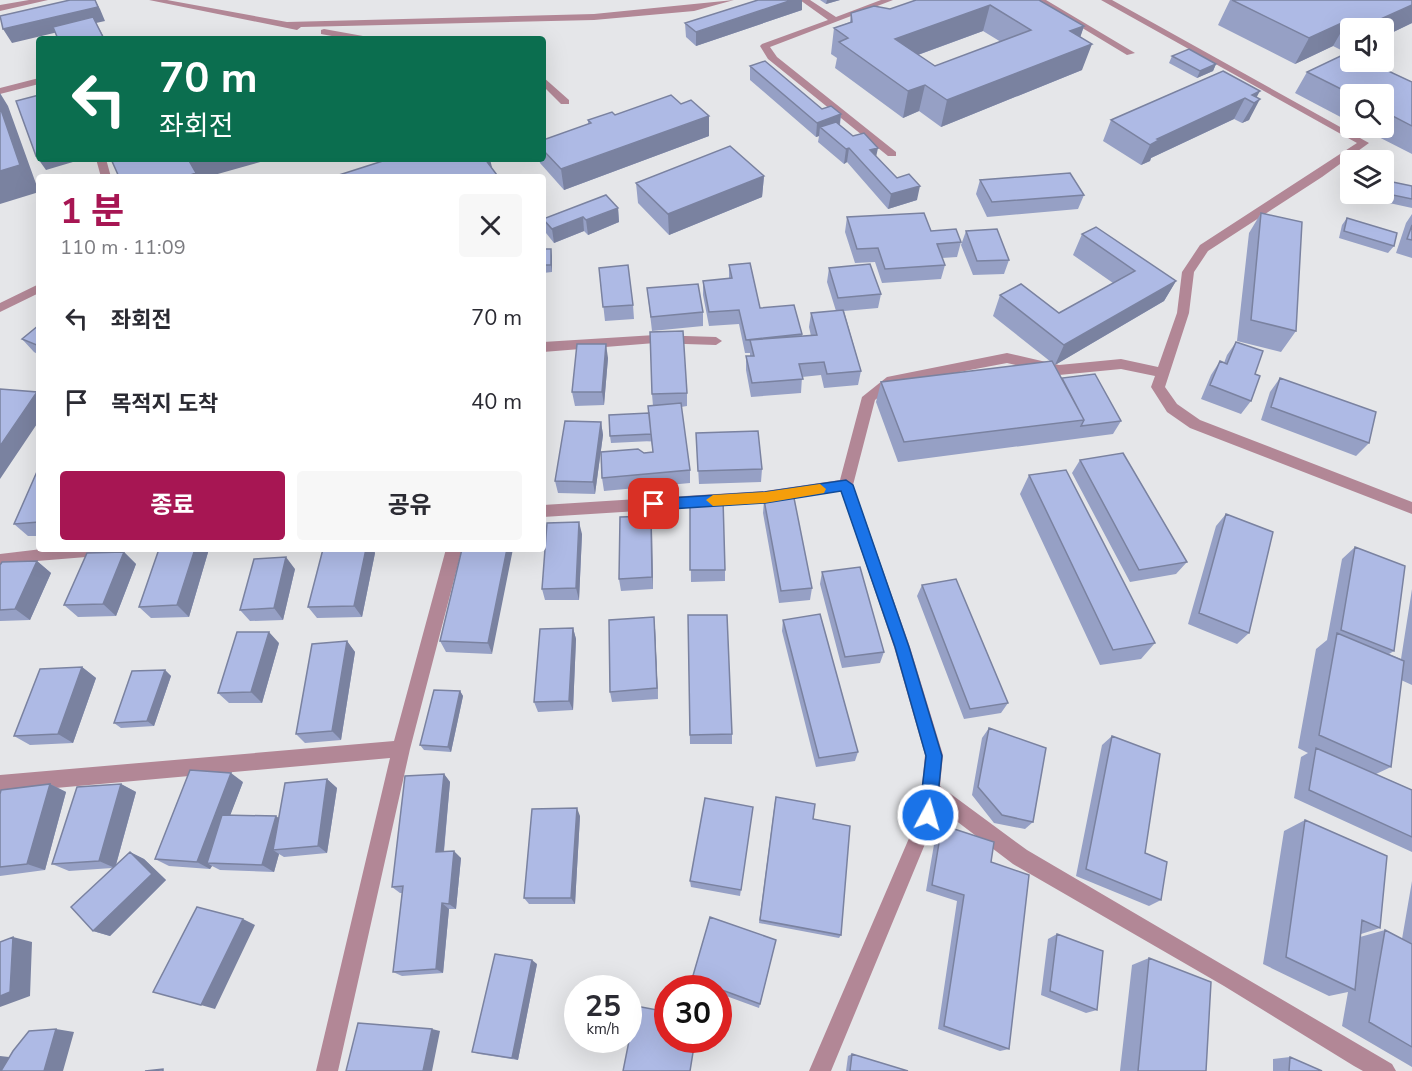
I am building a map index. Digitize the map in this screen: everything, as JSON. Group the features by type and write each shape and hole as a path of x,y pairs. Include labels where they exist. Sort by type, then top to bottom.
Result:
{"street":[{"path":"0,8 44,0"},
{"path":"153,0 347,36"},
{"path":"288,25 594,17 671,11 730,0"},
{"path":"804,0 833,19"},
{"path":"889,0 765,46 773,59 892,154"},
{"path":"1040,0 1130,52"},
{"path":"1105,0 1364,142 1204,249 1188,272 1183,313 1158,387 1172,408 1195,423 1412,508"},
{"path":"0,91 36,82"},
{"path":"546,83 565,102"},
{"path":"0,308 36,290"},
{"path":"546,347 655,339 716,341"},
{"path":"820,1071 928,815 934,756 902,647 846,485 869,398 892,380 1007,358 1059,370 1121,364 1163,373"},
{"path":"546,511 765,497 846,485"},
{"path":"3,559 79,552"},
{"path":"327,1071 401,749 453,552"},
{"path":"0,784 401,749"},
{"path":"930,790 1020,857 1385,1071"}],"building":[{"path":"70,0 95,0 98,7 3,29 0,16"},
{"path":"758,0 792,0 696,32 685,23"},
{"path":"916,0 1039,0 1084,26 1070,31 1092,44 947,100 925,85 908,91 839,42 848,38 834,28 852,22 851,13 874,6 890,9","holes":["990,5 1031,30 935,66 895,39"]},
{"path":"1232,0 1412,0 1412,5 1383,18 1340,18 1340,24 1309,38"},
{"path":"93,17 102,36 57,36 53,27"},
{"path":"1189,49 1216,64 1200,71 1172,56"},
{"path":"1340,57 1340,72 1390,72 1412,82 1412,126 1394,117 1394,84 1340,84 1340,88 1307,72"},
{"path":"765,61 822,109 831,106 841,114 817,123 750,66"},
{"path":"1223,71 1260,91 1252,95 1260,99 1254,103 1245,98 1157,139 1159,140 1150,145 1111,120"},
{"path":"671,95 681,104 691,100 709,116 561,169 546,153 546,139 591,123 588,120 612,112 615,115"},
{"path":"36,96 36,156 16,101"},
{"path":"0,107 20,165 0,171"},
{"path":"836,122 853,136 864,133 878,148 870,150 897,178 909,174 920,186 891,194 849,148 846,149 820,127"},
{"path":"730,146 764,176 668,214 636,183"},
{"path":"112,162 190,162 196,173 193,174 118,174"},
{"path":"380,162 487,162 496,174 342,174"},
{"path":"1070,173 1084,195 992,202 980,180"},
{"path":"1394,182 1412,186 1412,199 1394,195"},
{"path":"606,195 618,208 586,220 583,217 552,229 546,222 546,218"},
{"path":"924,213 931,231 956,229 961,242 937,244 945,265 885,269 878,248 857,249 847,217"},
{"path":"1261,213 1302,222 1296,331 1251,320"},
{"path":"1347,218 1397,233 1394,246 1344,231"},
{"path":"1412,225 1412,240 1407,239"},
{"path":"1096,227 1176,281 1064,345 1000,295 1021,284 1059,313 1135,271 1082,234"},
{"path":"997,229 1009,260 977,261 966,231"},
{"path":"546,249 551,249 551,265 546,265"},
{"path":"750,263 760,308 794,305 802,334 746,340 739,310 709,312 703,281 732,278 729,265"},
{"path":"870,264 881,294 838,298 829,268"},
{"path":"628,265 633,305 603,307 599,268"},
{"path":"698,284 703,312 651,317 647,288"},
{"path":"843,310 861,371 827,374 824,362 799,364 803,379 752,383 746,356 754,356 750,340 817,335 811,313"},
{"path":"36,327 36,345 22,339"},
{"path":"683,331 687,393 652,394 650,332"},
{"path":"1236,342 1263,351 1255,374 1260,376 1251,401 1210,385 1220,361 1227,364"},
{"path":"577,344 606,344 602,392 572,392"},
{"path":"1052,361 1084,420 904,442 881,382"},
{"path":"1095,374 1121,421 1081,426 1084,420 1062,378"},
{"path":"1280,378 1376,412 1369,443 1271,407"},
{"path":"0,389 36,392 36,393 0,446"},
{"path":"681,403 690,470 602,478 601,452 638,449 644,453 653,452 648,406"},
{"path":"649,413 651,434 610,436 609,415"},
{"path":"565,421 601,422 593,482 555,481"},
{"path":"758,431 762,469 698,471 696,433"},
{"path":"1123,453 1187,562 1139,570 1080,460"},
{"path":"1066,470 1155,643 1113,650 1029,475"},
{"path":"36,474 36,522 14,524"},
{"path":"794,498 812,588 781,591 764,500"},
{"path":"723,499 725,570 690,570 690,500"},
{"path":"1226,514 1273,532 1249,633 1199,613"},
{"path":"651,516 652,577 619,579 620,517"},
{"path":"579,522 576,588 542,589 547,523"},
{"path":"1355,547 1405,566 1394,651 1341,630"},
{"path":"124,552 103,604 64,605 87,553"},
{"path":"158,552 194,552 177,605 139,607"},
{"path":"322,552 365,552 354,606 308,607"},
{"path":"461,552 506,552 488,643 440,641"},
{"path":"286,557 274,608 240,610 254,559"},
{"path":"37,561 15,609 0,610 0,565 2,562"},
{"path":"860,567 884,652 845,657 822,572"},
{"path":"956,579 1008,703 970,709 922,585"},
{"path":"820,614 858,752 819,758 783,620"},
{"path":"688,615 727,615 732,734 690,735"},
{"path":"654,617 657,688 610,692 609,620"},
{"path":"573,628 569,701 534,702 540,629"},
{"path":"237,632 269,632 251,692 218,693"},
{"path":"1337,633 1404,661 1391,767 1319,735"},
{"path":"347,641 332,731 296,734 312,644"},
{"path":"82,667 58,734 14,736 40,669"},
{"path":"165,670 147,721 114,723 132,671"},
{"path":"434,690 460,691 448,747 420,745"},
{"path":"989,728 1046,748 1033,822 1002,815 978,787"},
{"path":"1112,736 1160,754 1145,853 1167,862 1161,900 1086,869"},
{"path":"1316,748 1412,790 1412,837 1309,790"},
{"path":"190,770 231,773 197,862 155,859"},
{"path":"444,774 436,852 454,851 449,904 442,903 436,969 393,972 403,886 392,887 405,776"},
{"path":"327,779 318,846 273,850 285,783"},
{"path":"50,784 27,864 0,867 1,790"},
{"path":"121,784 99,861 52,864 77,787"},
{"path":"776,797 815,804 813,819 850,826 841,935 760,920"},
{"path":"705,798 753,807 741,890 690,881"},
{"path":"577,808 571,898 524,898 532,809"},
{"path":"222,815 276,816 262,865 207,863"},
{"path":"1305,820 1387,856 1380,928 1362,920 1355,990 1286,957"},
{"path":"942,825 994,842 991,862 1029,875 1009,1049 944,1026 964,895 932,885"},
{"path":"130,852 152,874 93,931 71,907"},
{"path":"197,907 243,919 201,1005 153,992"},
{"path":"710,917 776,940 760,1004 732,994 732,975 693,975"},
{"path":"1385,930 1412,944 1412,1047 1369,1022"},
{"path":"1057,934 1103,951 1097,1010 1050,991"},
{"path":"13,937 10,992 0,996 0,942"},
{"path":"495,954 532,960 512,1058 472,1052"},
{"path":"1149,958 1211,982 1206,1071 1138,1071"},
{"path":"642,1007 654,1009 654,1053 693,1053 690,1071 623,1071 627,1053 642,1053"},
{"path":"358,1023 432,1029 423,1071 346,1071"},
{"path":"56,1029 44,1071 1,1071 29,1031"},
{"path":"852,1054 908,1071 850,1071"},
{"path":"1290,1057 1322,1071 1289,1071"}],"slow traffic":[{"path":"713,500 765,497 820,489"}],"route":[{"path":"654,504 765,497 846,485 902,647 934,756 928,815"}]}
